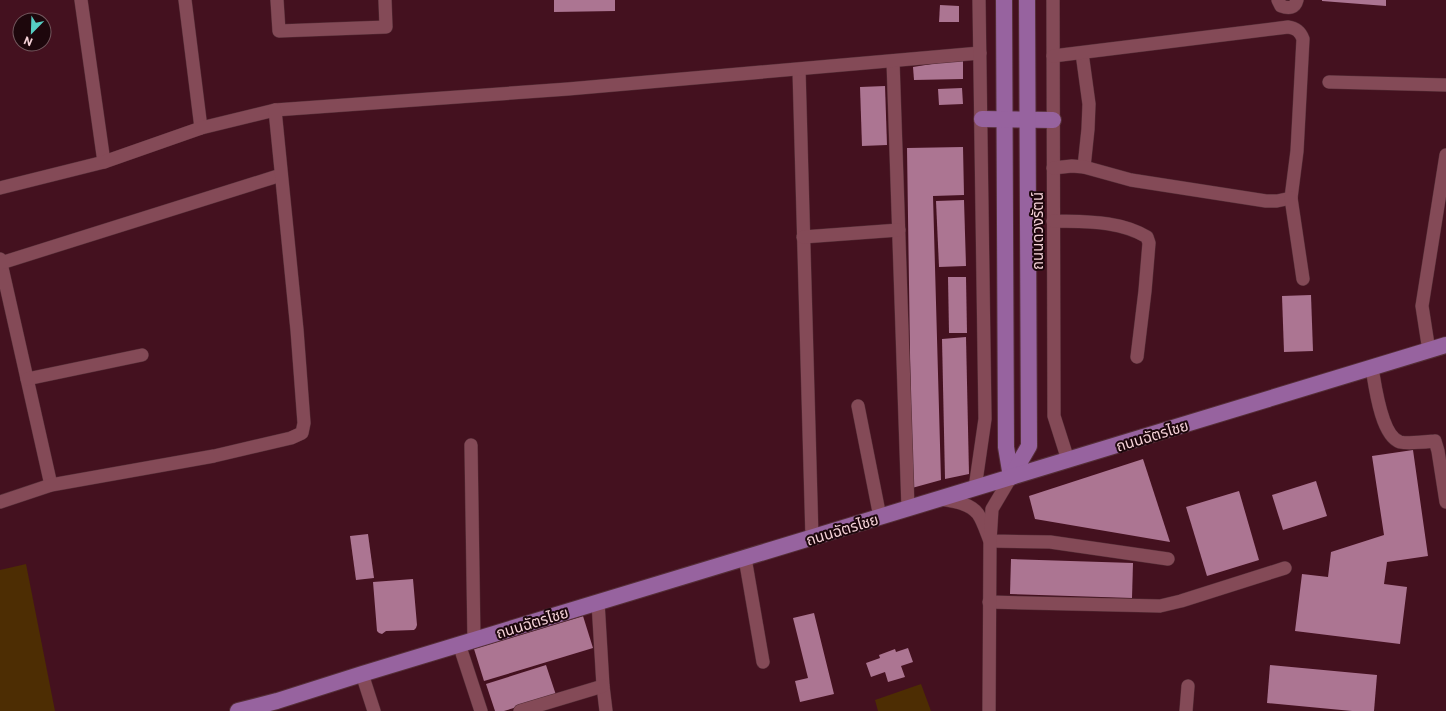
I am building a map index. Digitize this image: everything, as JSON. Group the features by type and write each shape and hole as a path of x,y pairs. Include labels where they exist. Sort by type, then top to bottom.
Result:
{"main road":[{"path":"1004,0 1006,447 1011,477"},
{"path":"1011,477 1029,446 1027,0"},
{"path":"982,119 1053,120"},
{"name":"ถนนฉัตรไชย","path":"238,711 278,706 362,674 1446,345"}],"street":[{"path":"81,0 104,162"},
{"path":"185,0 201,128"},
{"path":"277,0 279,31 386,27 385,0"},
{"path":"975,488 985,419 982,119 979,0"},
{"name":"ถนนดวงรัตน์","path":"1053,0 1054,416 1068,460"},
{"path":"1278,0 1281,6 1292,8 1297,0"},
{"path":"1053,56 1288,27 1294,28 1300,32 1303,39 1297,151 1291,198 1303,278"},
{"path":"0,188 104,162 201,128 275,110 568,89 980,53"},
{"path":"1082,53 1089,104 1084,167"},
{"path":"893,61 908,508"},
{"path":"799,70 812,538"},
{"path":"1329,82 1446,85"},
{"path":"0,502 51,485 214,456 291,438 302,433 304,423 298,346 275,110"},
{"path":"1429,351 1422,306 1446,155"},
{"path":"1053,168 1072,166 1084,167 1131,180 1266,201 1277,201 1291,198"},
{"path":"51,485 0,261 281,175"},
{"path":"1053,222 1088,222 1106,224 1123,227 1147,237 1149,243 1145,291 1137,357"},
{"path":"803,237 899,230"},
{"path":"27,380 142,355"},
{"path":"1372,368 1384,424 1393,439 1401,442 1434,441 1438,451 1446,502"},
{"path":"858,406 880,517"},
{"path":"471,445 466,642 481,711"},
{"path":"989,711 989,602 992,509 1011,477"},
{"path":"938,499 954,501 968,506 978,514 990,541"},
{"path":"990,541 1050,542 1168,559"},
{"path":"745,558 763,662"},
{"path":"989,602 1160,606 1181,601 1285,568"},
{"path":"598,602 606,711"},
{"path":"362,674 374,711"},
{"path":"522,711 603,686"},
{"path":"1186,711 1188,686"}],"shaded area":[{"path":"26,564 55,711 0,711 0,570"},
{"path":"921,684 931,711 878,711 875,700"}],"building":[{"path":"554,0 615,0 615,11 554,12"},
{"path":"1386,0 1386,6 1322,1"},
{"path":"940,5 959,6 959,22 939,22"},
{"path":"963,59 963,79 914,80 913,67"},
{"path":"885,86 887,145 862,146 860,87"},
{"path":"962,88 963,104 939,105 938,89"},
{"path":"963,147 964,195 933,196 941,480 912,488 907,148"},
{"path":"964,200 966,266 939,267 936,201"},
{"path":"948,277 966,277 967,333 949,333"},
{"path":"1311,295 1313,351 1284,352 1282,296"},
{"path":"966,337 969,474 945,479 942,339"},
{"path":"1413,450 1428,556 1387,562 1384,584 1407,587 1400,644 1295,631 1302,574 1328,577 1331,552 1384,535 1372,456"},
{"path":"1143,459 1170,542 1035,519 1029,496"},
{"path":"1316,481 1327,516 1283,530 1272,495"},
{"path":"1239,491 1259,560 1207,576 1186,507"},
{"path":"368,534 374,578 356,580 350,536"},
{"path":"1011,559 1133,563 1132,598 1010,594"},
{"path":"413,579 416,628 414,630 386,631 382,634 379,633 377,631 373,582"},
{"path":"814,613 834,694 800,702 795,681 808,678 793,618"},
{"path":"583,616 593,648 484,681 474,649"},
{"path":"908,648 913,662 901,666 905,677 888,682 885,672 871,677 866,663 880,658 879,655 895,649 896,652"},
{"path":"546,665 556,695 504,711 495,711 486,684"},
{"path":"1270,665 1377,675 1374,711 1352,711 1267,703"}]}
